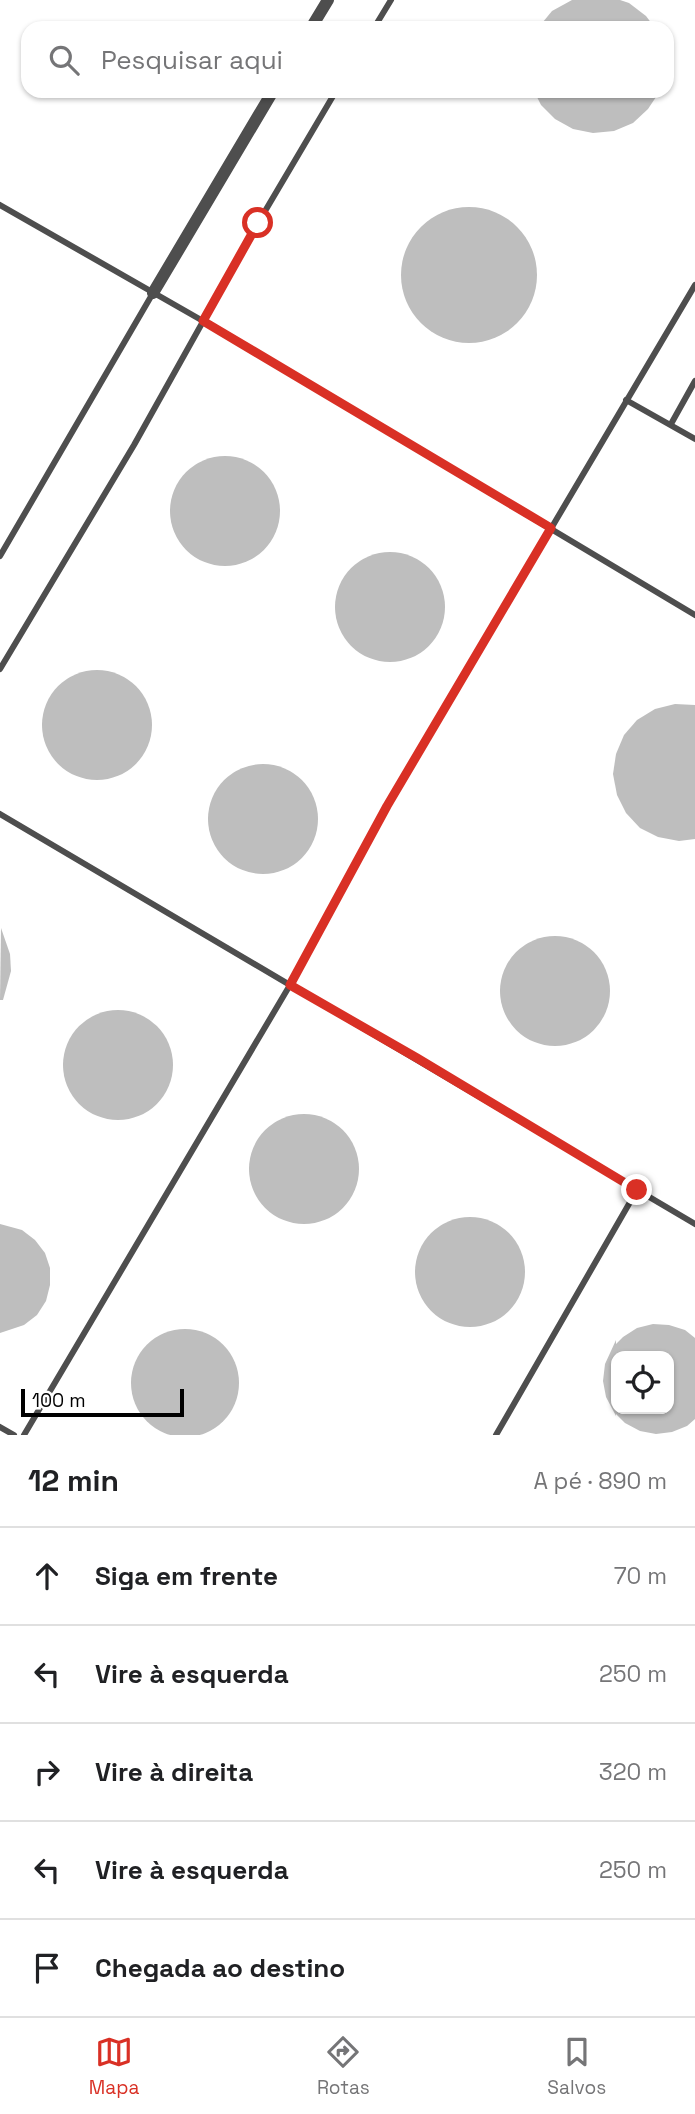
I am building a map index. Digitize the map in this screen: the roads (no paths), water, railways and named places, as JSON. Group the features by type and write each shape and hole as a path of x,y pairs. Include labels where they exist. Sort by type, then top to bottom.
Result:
{"street":[{"path":"315,21 328,0"},
{"path":"153,293 269,98"}],"lane":[{"path":"378,21 391,0"},
{"path":"0,669 134,445 258,223 332,98"},
{"path":"0,205 203,321 695,615"},
{"path":"23,1435 290,985 387,806 695,285"},
{"path":"0,556 153,293"},
{"path":"671,424 695,381"},
{"path":"626,400 695,439"},
{"path":"0,814 695,1224"},
{"path":"496,1435 637,1190"},
{"path":"0,1427 14,1435"}]}
